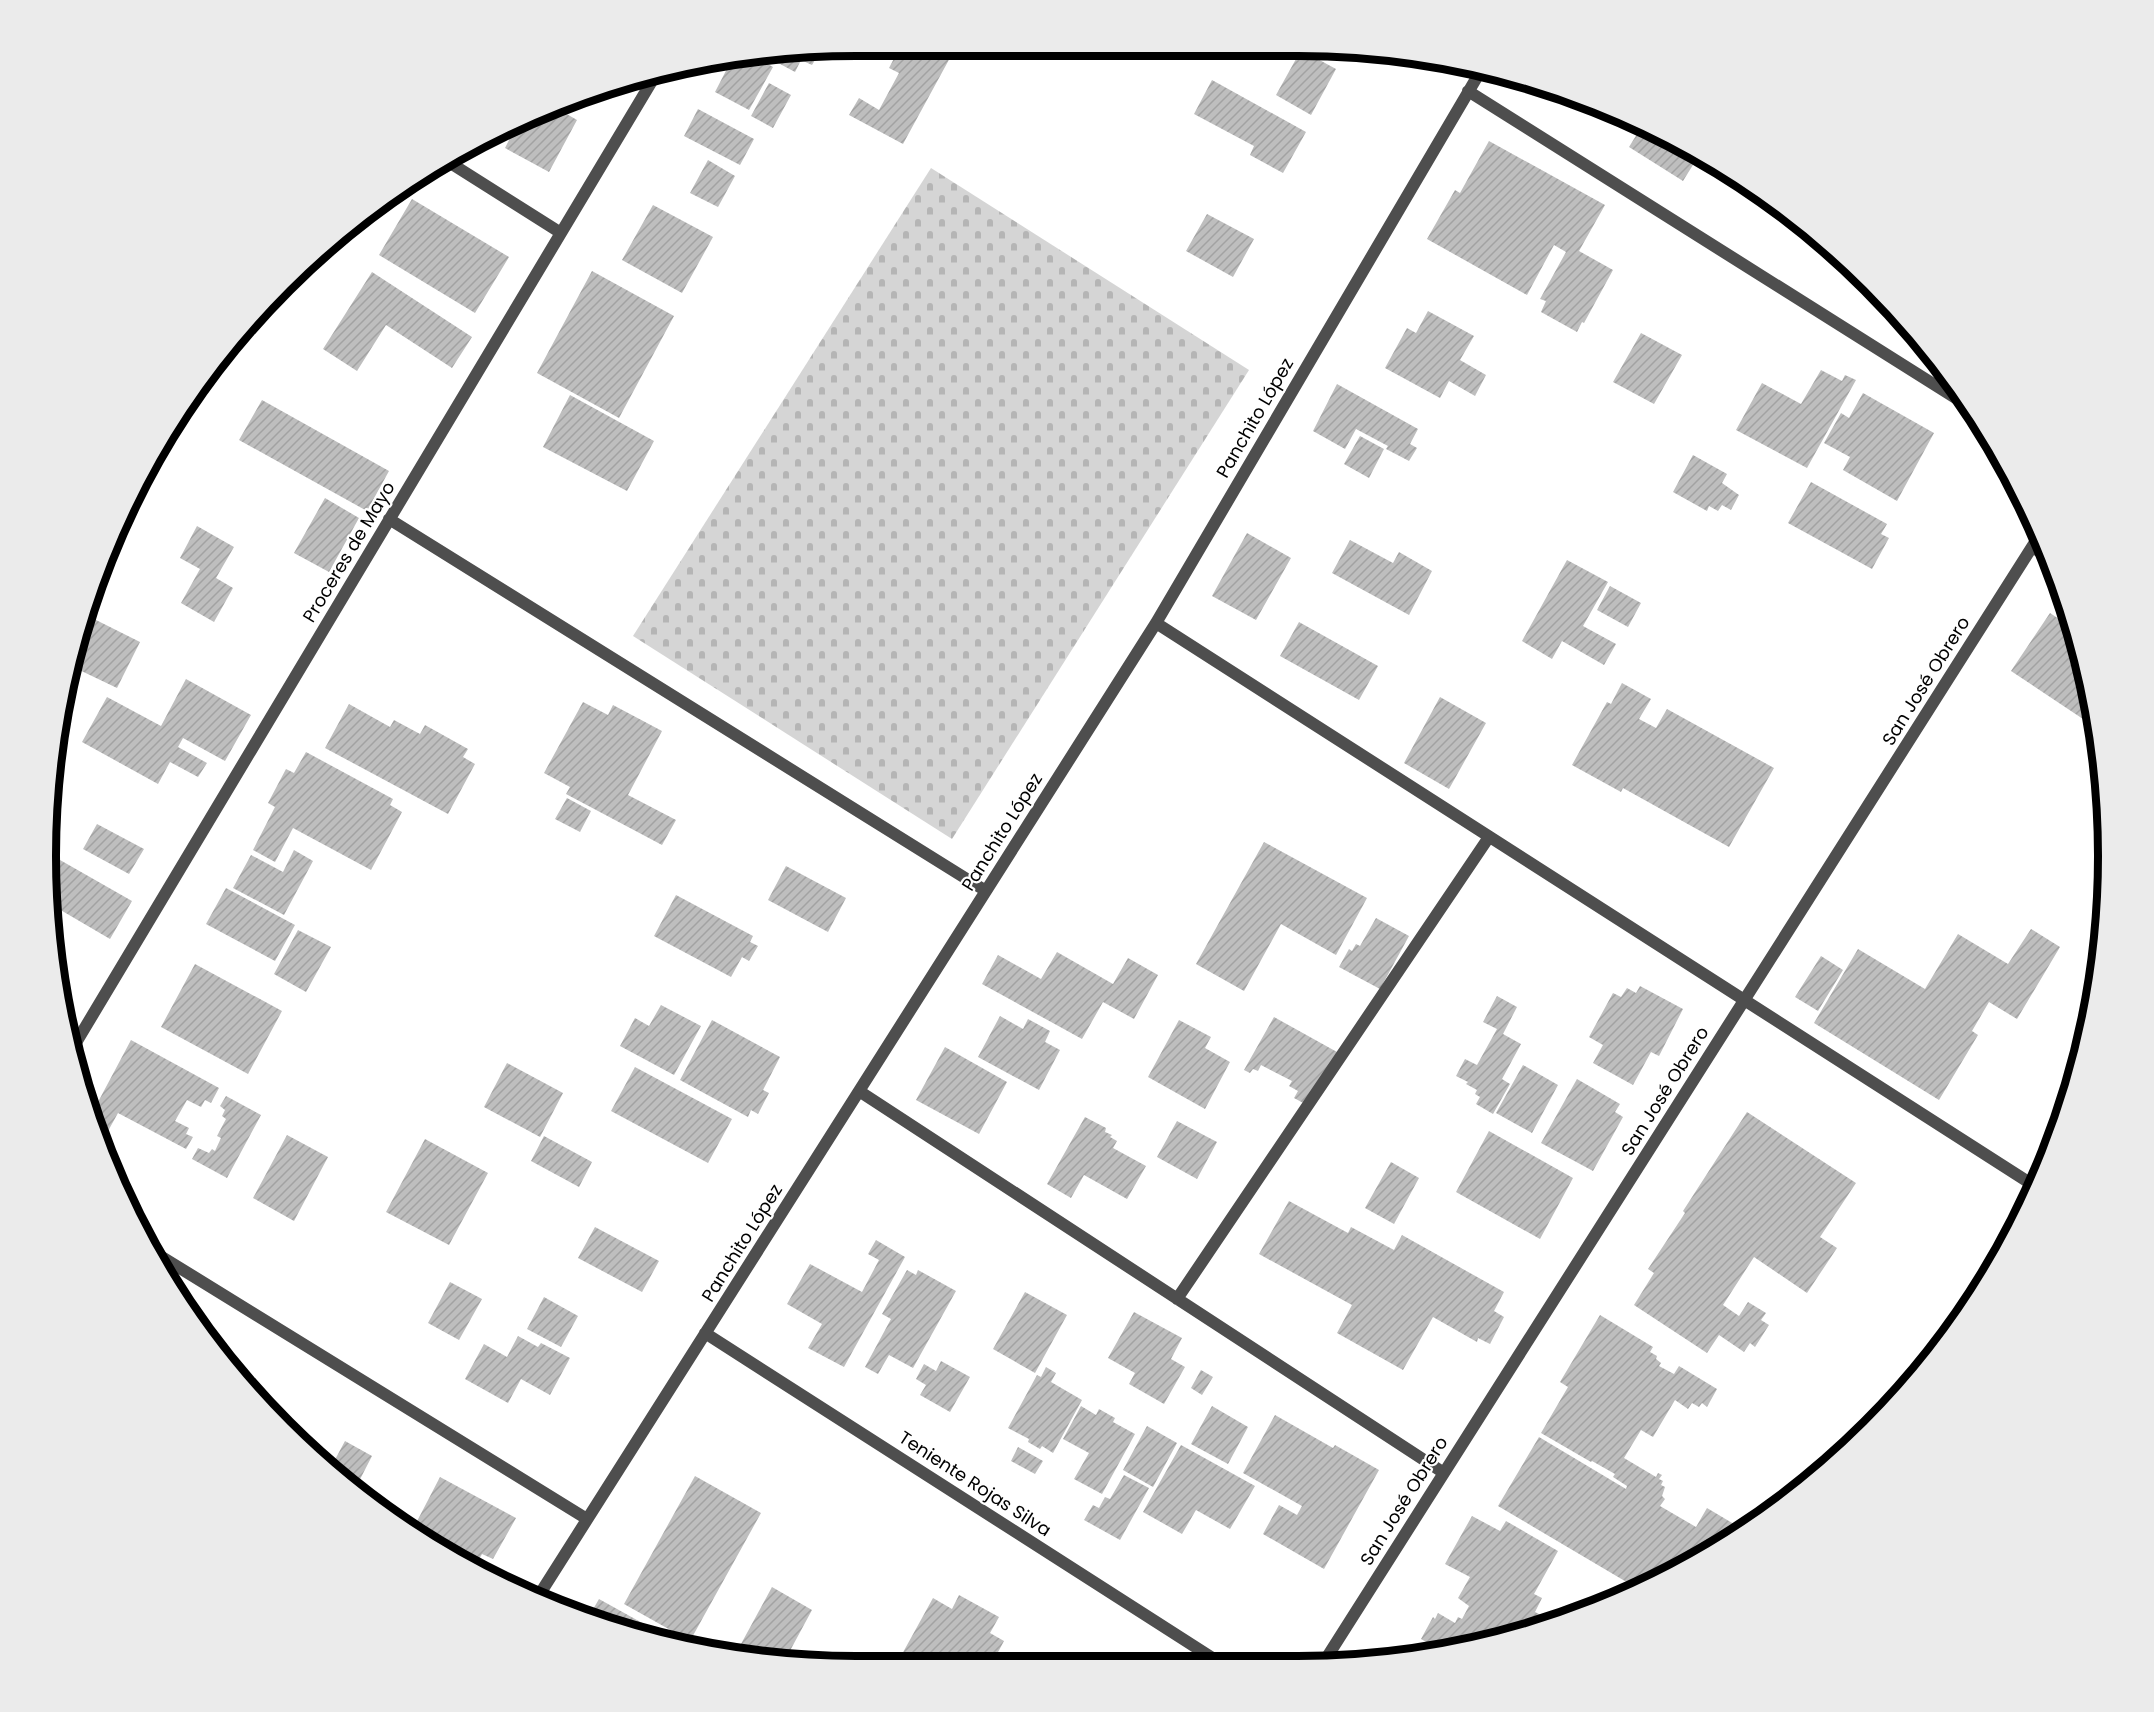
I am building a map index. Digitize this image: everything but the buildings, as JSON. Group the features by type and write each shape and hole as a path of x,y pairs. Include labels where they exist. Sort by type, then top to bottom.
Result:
{"street":[{"name":"Panchito López","path":"541,1592 1156,623 1477,76"},
{"name":"Proceres de Mayo","path":"78,1040 651,83"},
{"path":"1468,91 1953,397"},
{"path":"453,165 561,233"},
{"path":"389,519 986,891"},
{"name":"San José Obrero","path":"1328,1655 2035,543"},
{"path":"1156,623 2029,1182"},
{"path":"1177,1299 1490,837"},
{"path":"859,1091 1443,1473"},
{"path":"165,1260 587,1519"},
{"name":"Teniente Rojas Silva","path":"705,1333 1209,1656"}],"green space":[{"path":"931,168 1249,370 952,839 633,636"}]}
